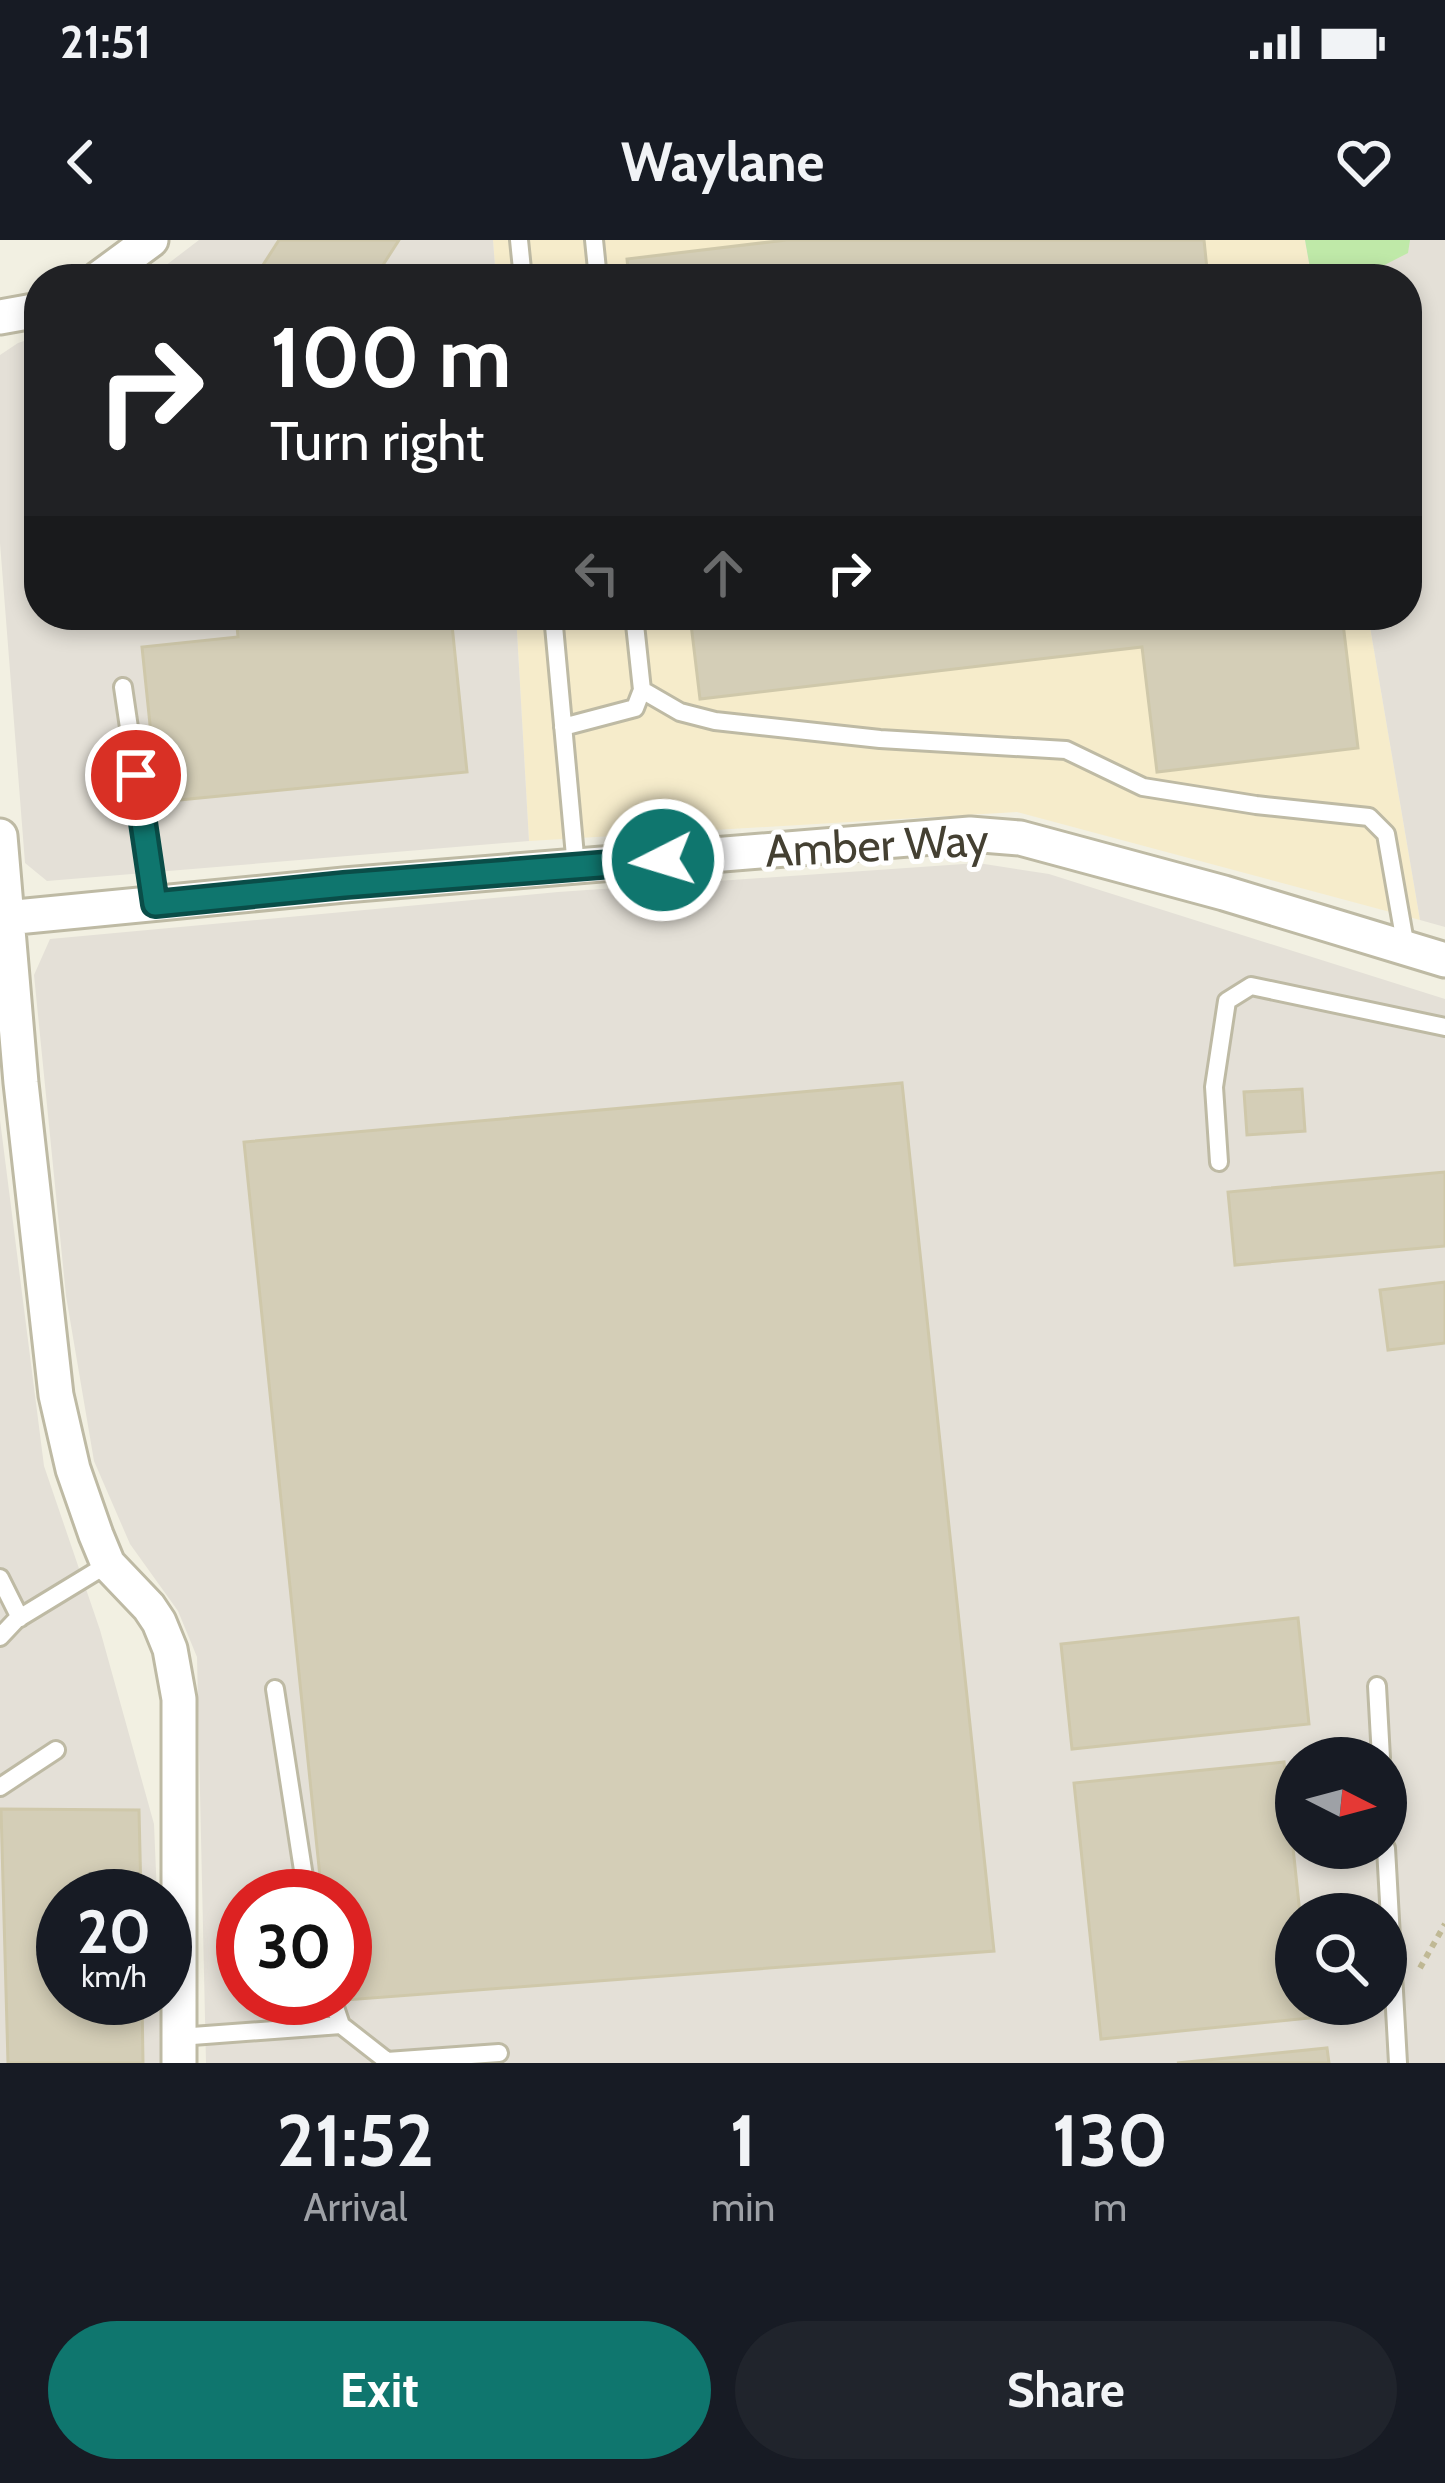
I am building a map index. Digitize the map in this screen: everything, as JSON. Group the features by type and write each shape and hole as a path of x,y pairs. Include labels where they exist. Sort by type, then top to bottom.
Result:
{"street":[{"path":"124,264 151,240"},
{"name":"Amber Way","path":"6,918 970,834 1020,838 1225,892 1445,960"},
{"path":"0,836 10,1090 56,1394 74,1469 108,1564 159,1622 170,1649 179,1699 179,2050"}],"lane":[{"path":"554,630 576,867"},
{"path":"562,727 635,708 642,690 636,630"},
{"path":"123,687 155,904"},
{"path":"642,690 680,712 715,721 880,739 1066,750 1143,788 1369,817 1386,834 1406,948"},
{"path":"1220,1162 1214,1088 1227,1001 1251,986 1445,1027"},
{"path":"0,1637 20,1618 108,1564"},
{"path":"0,1578 20,1618"},
{"path":"1377,1686 1380,1737"},
{"path":"275,1689 303,1869"},
{"path":"0,1787 56,1750"},
{"path":"1387,1869 1398,2063"},
{"path":"179,2050 341,2025 387,2061 499,2053"}],"shaded area":[{"path":"199,240 493,240 495,264 168,264"},
{"path":"493,240 1305,240 1309,264 495,264"},
{"path":"1305,240 1445,240 1445,927 1420,920 1371,630 1422,630 1422,264 1309,264"},
{"path":"24,341 24,630 517,630 529,841 47,881 25,863 0,543 0,355"},
{"path":"517,630 1371,630 1420,920 1017,812 529,841"},
{"path":"978,863 1049,874 1445,999 1445,2063 206,2063 197,1657 178,1611 130,1544 94,1461 66,1296 34,975 50,939 558,892"},
{"path":"0,1120 44,1466 100,1630 154,1824 156,1869 36,1869 36,2025 161,2025 162,2063 0,2063"}],"green space":[{"path":"1305,240 1410,240 1408,253 1386,264 1309,264"}],"building":[{"path":"279,240 399,240 384,264 264,264"},
{"path":"786,240 1204,240 1206,264 628,264 627,259"},
{"path":"237,630 453,630 467,772 158,802 142,647 238,637"},
{"path":"692,630 1344,630 1358,748 1157,772 1142,647 700,699"},
{"path":"902,1083 994,1951 372,1998 372,1869 319,1869 244,1142"},
{"path":"1302,1089 1305,1131 1247,1135 1244,1092"},
{"path":"1445,1172 1445,1246 1235,1265 1228,1192"},
{"path":"1445,1282 1445,1343 1388,1350 1380,1290"},
{"path":"1298,1618 1309,1724 1072,1749 1061,1644"},
{"path":"1275,1763 1275,1869 1295,1869 1298,1893 1275,1893 1275,2022 1101,2039 1074,1783"},
{"path":"1,1809 139,1810 140,1869 36,1869 36,2025 142,2025 143,2063 8,2063"},
{"path":"1327,2048 1329,2063 1177,2063"}],"route":[{"path":"136,775 155,904 663,860"}]}
